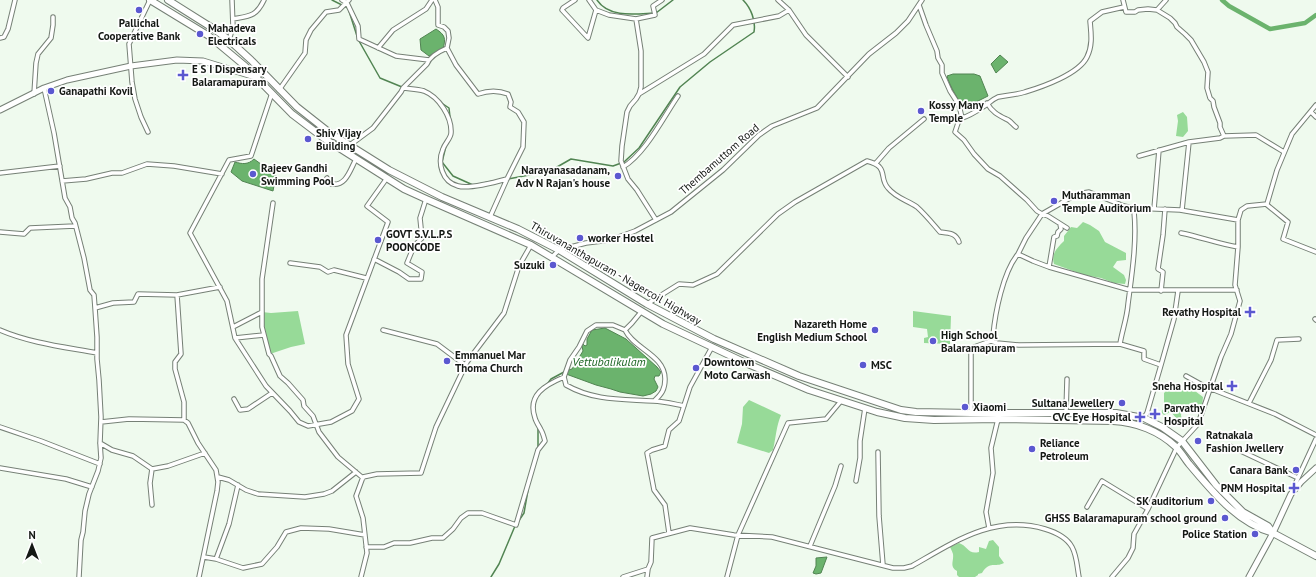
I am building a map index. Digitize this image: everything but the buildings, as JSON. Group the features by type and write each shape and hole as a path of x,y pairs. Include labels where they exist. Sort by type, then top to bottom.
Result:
{"main road":[{"name":"Thiruvananthapuram - Nagercoil Highway","path":"150,0 209,36 240,61 292,114 356,160 404,189 531,245 663,324 809,390 841,401 905,418 929,420 998,419 1126,422 1139,425 1157,434 1177,447 1188,463 1227,506 1239,516 1265,531 1272,533"},
{"name":"Thiruvananthapuram - Nagercoil Highway","path":"171,1 229,40 297,107 330,133 382,166 409,182 490,217 559,250 647,304 714,339 800,376 901,410 916,412 971,413 1116,413 1144,418 1162,427 1182,441 1216,485 1243,512 1268,526 1272,533"},
{"path":"0,110 44,88 67,80 131,66 177,60 203,61 256,77 262,72"},
{"path":"1250,577 1291,494 1316,468"},
{"path":"1272,533 1316,556"}],"street":[{"path":"0,38 4,37 8,29 15,0"},
{"path":"148,132 135,99 129,44 150,0"},
{"path":"229,40 233,27 232,0"},
{"path":"233,19 252,16 264,0"},
{"path":"342,0 347,2 358,26 359,39 396,56 429,60"},
{"path":"378,48 393,30 426,9 432,0"},
{"path":"436,0 438,7 438,25 444,27 448,31 449,38 447,48 456,65 478,94 500,90 508,94 511,102 510,107 518,112 524,122 523,147 490,217"},
{"path":"575,0 562,10 588,38 596,10"},
{"path":"589,0 596,10 609,15 636,19 655,15 653,6 662,0"},
{"path":"778,0 790,10 806,35 848,77"},
{"name":"Thembamuttom Road","path":"559,250 586,243 610,240 635,231 671,212 723,170 759,135 772,126 818,108 870,54 908,21 922,0"},
{"path":"1123,0 1126,12 1135,12 1138,10 1148,9 1157,10 1170,18 1185,34 1204,62 1208,72 1207,88 1213,101 1224,136"},
{"path":"1157,10 1166,0"},
{"path":"279,90 305,54 306,40 311,30 326,12 339,10 347,2"},
{"path":"919,4 926,25 938,51 938,58 942,65 942,73 950,92 959,105 962,118"},
{"path":"1067,228 1042,214 1000,176 988,169 977,158 964,140 955,132 958,123 962,118 969,116 979,108 983,108 987,103 996,98 1035,89 1080,67 1087,57 1092,42 1090,21 1102,12 1124,7"},
{"path":"656,220 637,190 628,179 621,161 627,112 639,94 704,54 733,24 779,16 790,10"},
{"path":"34,94 38,54 51,38 53,18"},
{"path":"636,19 642,63 639,94"},
{"path":"350,145 373,128 403,88 428,64 429,60 447,48"},
{"path":"44,88 54,133 64,198 70,208 84,258 90,290 94,295 95,308 97,372 100,392 101,458 85,511 81,540 79,577"},
{"path":"403,88 425,92 446,109 450,121 451,134 442,149 441,160 442,172 447,180 459,187 507,179"},
{"path":"272,93 251,156 229,160 190,233 227,301 235,338 266,386 299,422 308,426 316,426 331,422 352,411 359,399 348,364 346,335 388,222 367,206 387,178"},
{"path":"623,167 630,163 639,154 678,96"},
{"path":"987,103 993,112 1007,119 1016,127"},
{"path":"1266,204 1277,170 1292,134 1316,105"},
{"path":"1311,112 1316,117"},
{"path":"876,164 889,148 924,119"},
{"path":"1140,156 1189,142 1220,138 1224,136 1256,135 1284,152"},
{"path":"1182,210 1189,142"},
{"path":"1154,209 1159,150"},
{"path":"327,178 331,184 338,184 344,181 356,160"},
{"path":"647,304 679,284 693,285 717,274 778,214 795,202 867,161 876,164 883,172 886,186 893,194 916,207 940,232 952,233 958,238 959,242"},
{"path":"62,181 86,179 112,173 122,173 147,164 174,166 222,174"},
{"path":"0,173 60,166"},
{"path":"991,341 998,301 1011,264 1026,238 1042,214 1077,194 1088,192 1133,208 1182,210 1238,220"},
{"path":"374,259 409,279 421,279 422,272 407,263 414,246 422,238 420,218 426,199"},
{"path":"273,203 262,279 262,327 269,354 280,376 300,396 304,406 312,416 319,432 338,457 363,478"},
{"path":"1112,577 1128,558 1133,548 1134,534 1148,509 1177,447 1198,424 1231,334 1240,301 1235,285 1238,247 1238,220 1241,210 1247,206 1266,204 1288,222 1283,239 1316,252"},
{"path":"1120,344 1128,304 1134,251 1135,221 1133,208"},
{"path":"1161,291 1163,272 1158,269 1165,209"},
{"path":"1049,267 1054,237 1057,236 1061,229 1060,224"},
{"path":"0,232 24,234 30,228 75,226"},
{"path":"1182,233 1206,238 1223,245 1238,247"},
{"path":"363,478 377,474 421,473 436,427 465,365 504,313 519,266 531,245"},
{"path":"552,257 559,250"},
{"path":"1018,254 1049,267 1130,290 1237,290"},
{"path":"290,263 320,267 328,272 334,270 366,278"},
{"path":"95,308 113,303 134,302 138,294 177,295 220,287"},
{"path":"1144,418 1147,413 1174,318 1178,291"},
{"path":"177,295 180,354 175,362 175,369 184,402 184,420"},
{"path":"233,327 262,312"},
{"path":"625,330 632,324 641,312"},
{"path":"654,401 662,394 665,384 665,372 659,362 629,337 625,330 614,325 596,325 587,331 570,360 564,377 566,385 584,394 609,399 654,401 684,406"},
{"path":"0,330 24,338 97,353"},
{"path":"383,330 437,344 465,365"},
{"path":"235,338 264,335"},
{"path":"1249,403 1271,360 1277,340 1299,339"},
{"path":"971,413 971,348 991,341 1004,344 1039,345 1120,344 1144,350 1144,359 1161,365"},
{"path":"669,533 665,505 654,490 647,453 665,446 669,430 679,421 690,387 712,347"},
{"path":"1186,376 1210,388 1275,414 1316,435"},
{"path":"366,547 384,547 394,543 410,543 432,538 443,538 453,529 461,518 468,513 482,513 516,525 538,450 545,442 542,430 535,418 535,396 544,387 564,377"},
{"path":"1066,413 1067,379"},
{"path":"234,399 240,410 248,409 272,393"},
{"path":"727,577 738,535 788,423 826,419 841,401"},
{"path":"856,482 865,408"},
{"path":"101,422 129,419 184,420 188,423 198,443 216,470 218,477 217,491 199,577"},
{"path":"988,528 986,512 993,473 991,448 998,419"},
{"path":"0,427 100,464"},
{"path":"1291,494 1316,439"},
{"path":"100,443 112,450 133,456 152,469 168,466 205,453"},
{"path":"1230,446 1298,478"},
{"path":"878,452 879,516 883,565"},
{"path":"810,546 835,486 841,466"},
{"path":"0,468 66,479 92,487"},
{"path":"152,469 150,483 152,505"},
{"path":"218,477 229,480 246,490 258,494 305,497 332,491 356,472"},
{"path":"361,577 367,553 363,518 356,496 363,478"},
{"path":"1087,507 1102,481 1148,509"},
{"path":"216,559 229,524 238,485"},
{"path":"647,577 651,562 652,538 690,528 738,535 772,537 883,565 904,568 912,566 963,537 988,528 1005,525 1028,525 1059,535 1072,546 1076,558 1079,577"},
{"path":"204,557 216,559 243,568 262,564 277,547 286,532 301,528 329,529 365,535"},
{"path":"623,577 648,569"}],"shaded area":[{"path":"1183,112 1187,117 1188,131 1183,137 1176,136 1178,121 1177,115"},
{"path":"1083,222 1099,231 1105,242 1126,253 1126,260 1117,261 1113,267 1124,275 1126,280 1125,284 1114,283 1101,278 1084,275 1054,264 1054,254 1064,241 1064,236 1071,227 1077,228"},
{"path":"298,311 305,344 267,355 264,344 262,312 271,313"},
{"path":"913,311 951,316 950,344 924,343 924,338 928,337 927,329 913,327"},
{"path":"1185,385 1203,397 1202,407 1196,405 1192,413 1188,410 1182,411 1182,421 1177,419 1171,412 1164,415 1161,412 1164,408 1164,393 1170,387 1182,391"},
{"path":"749,400 781,415 773,450 769,453 737,443 742,424 743,407"},
{"path":"993,540 999,547 999,556 1004,563 990,565 982,573 975,577 959,577 957,575 957,571 952,566 953,554 950,547 959,543 975,553 979,552 979,547 986,549 989,541"}],"water":[{"path":"436,29 444,37 443,49 429,56 421,50 420,39"},
{"path":"1000,55 1008,62 996,73 991,64"},
{"path":"953,74 974,74 980,76 988,96 965,110 948,80 947,76"},
{"name":"Rajeev Gandhi Swimming Pool","path":"254,159 276,175 273,191 242,181 231,172 235,162 245,164"},
{"name":"Vettubalikulam","path":"605,328 626,339 657,367 661,372 659,376 655,376 654,379 658,387 656,391 643,396 620,392 566,374 568,370 572,369 583,351 583,344 585,346 587,345 587,339 592,330"},
{"path":"827,557 821,573 813,573 816,566 816,558"}],"waterway":[{"path":"332,0 348,8 357,36"},
{"path":"597,0 608,10 623,14 653,13"},
{"path":"656,13 673,0"},
{"path":"508,179 550,171 571,159 613,166 624,162 639,148 680,87 710,62 754,32 752,15 743,0"},
{"path":"1222,0 1229,6 1270,29 1305,23 1316,15"},
{"path":"359,41 380,78 402,87"},
{"path":"440,102 449,108 450,117"},
{"path":"446,146 442,162 453,176 473,185"},
{"path":"479,184 493,181"},
{"path":"548,383 551,379 564,372"},
{"path":"538,427 538,447"},
{"path":"518,522 524,513 528,490"},
{"path":"491,577 499,564 515,526"}],"place":[{"name":"Pallichal Cooperative Bank","path":"139,10"},
{"name":"Mahadeva Electricals","path":"200,34"},
{"name":"E S I Dispensary Balaramapuram","path":"183,75"},
{"name":"Ganapathi Kovil","path":"51,91"},
{"name":"Kossy Many Temple","path":"921,111"},
{"name":"Shiv Vijay Building","path":"308,139"},
{"name":"Rajeev Gandhi Swimming Pool","path":"253,174"},
{"name":"Narayanasadanam, Adv N Rajan's house","path":"618,176"},
{"name":"Mutharamman Temple Auditorium","path":"1054,201"},
{"name":"worker Hostel","path":"580,238"},
{"name":"GOVT S.V.L.P.S POONCODE","path":"378,240"},
{"name":"Suzuki","path":"553,265"},
{"name":"Revathy Hospital","path":"1250,312"},
{"name":"Nazareth Home English Medium School","path":"875,330"},
{"name":"High School Balaramapuram","path":"933,341"},
{"name":"Emmanuel Mar Thoma Church","path":"447,361"},
{"name":"MSC","path":"863,365"},
{"name":"Downtown Moto Carwash","path":"696,368"},
{"name":"Sneha Hospital","path":"1232,386"},
{"name":"Sultana Jewellery","path":"1122,403"},
{"name":"Xiaomi","path":"965,407"},
{"name":"Parvathy Hospital","path":"1155,414"},
{"name":"CVC Eye Hospital","path":"1140,417"},
{"name":"Ratnakala Fashion Jwellery","path":"1198,441"},
{"name":"Reliance Petroleum","path":"1032,449"},
{"name":"Canara Bank","path":"1296,470"},
{"name":"PNM Hospital","path":"1294,488"},
{"name":"SK auditorium","path":"1211,501"},
{"name":"GHSS Balaramapuram school ground","path":"1225,518"},
{"name":"Police Station","path":"1255,534"}]}
